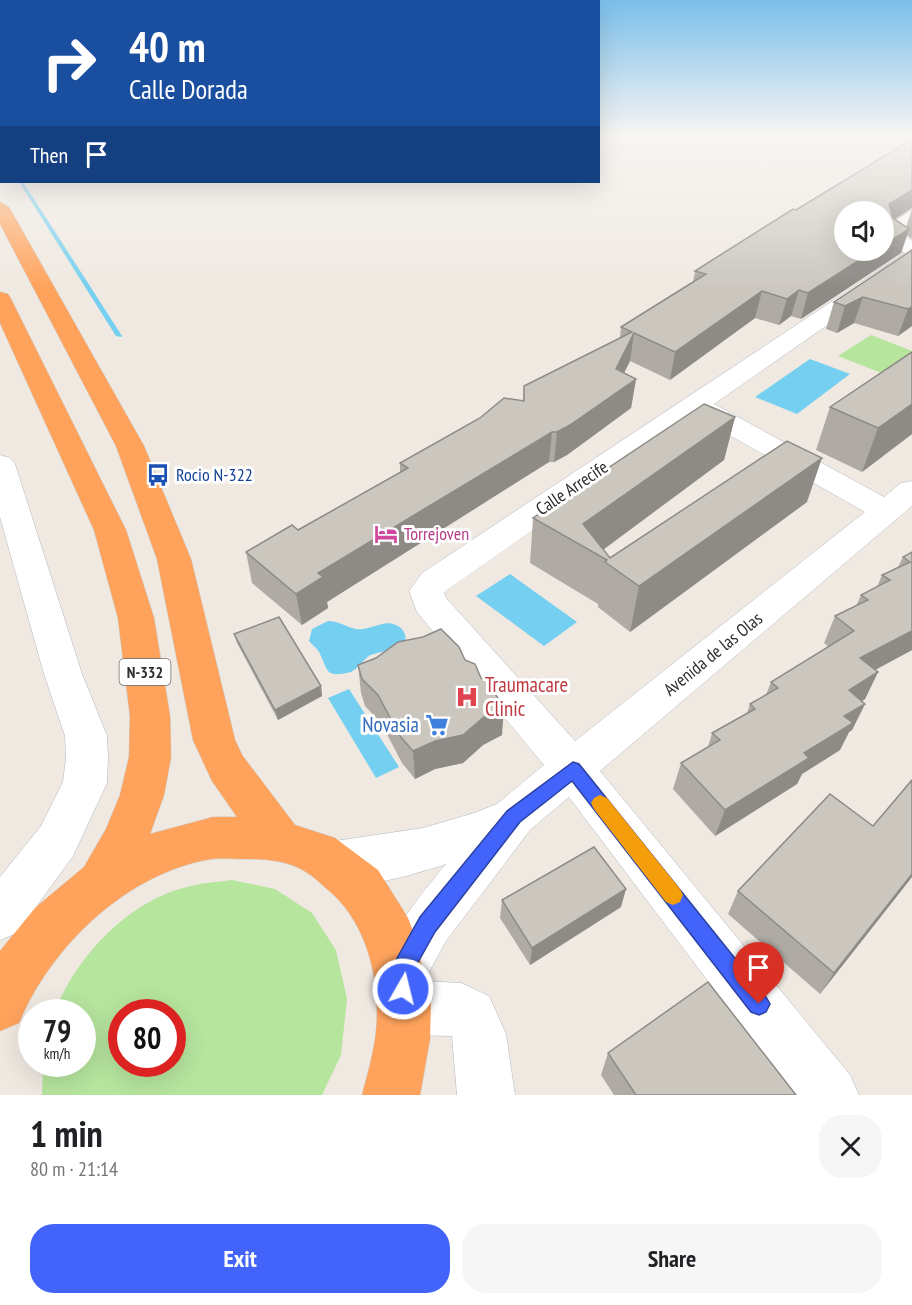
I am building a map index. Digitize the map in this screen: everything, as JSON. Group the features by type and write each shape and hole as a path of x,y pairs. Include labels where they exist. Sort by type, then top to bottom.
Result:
{"highway":[{"name":"N-332","path":"0,207 130,446 174,559 214,740 226,768 278,838"},
{"name":"N-332","path":"0,299 110,530 136,618 150,716 150,757 142,795 125,840 103,880"},
{"name":"N-332","path":"0,1004 6,988 34,946 67,910 103,880 138,859 191,841 244,834 278,838 308,849 335,863 364,891 387,927 403,989 401,1050 391,1095"}],"street":[{"path":"912,214 890,231 895,239 912,249"},
{"name":"Calle Arrecife","path":"573,769 430,603 426,591 434,581 912,257"},
{"path":"695,404 899,501"},
{"path":"0,467 63,674 86,736 87,758 85,783 57,841 0,916"},
{"name":"Avenida de las Olas","path":"335,863 376,860 473,836 514,816 899,501"},
{"path":"573,769 830,1095"},
{"name":"Avenida de las Olas","path":"403,989 428,924 514,816"},
{"path":"403,989 464,1011 474,1018 479,1029 486,1095"}],"green space":[{"path":"871,335 912,351 912,385 838,356"},
{"path":"232,880 275,889 312,913 336,950 347,999 341,1055 322,1095 42,1095 43,1077 96,1077 96,999 61,999 90,952 106,934 144,905 165,894 203,884"}],"water":[{"path":"810,359 850,374 797,414 755,397"},
{"path":"510,574 577,622 544,646 476,596"},
{"path":"328,621 356,629 391,623 402,629 405,642 401,646 369,656 351,672 331,673 309,641 312,629"},
{"path":"349,689 399,767 376,778 328,698"}],"building":[{"path":"835,186 912,186 912,190 894,201 834,201 834,261 858,261 808,293 799,290 787,299 762,291 675,352 634,333 616,369 636,379 570,425 557,432 552,432 318,573 323,577 296,594 246,552 292,525 298,530 408,468 400,463 480,418 504,398 524,401 524,386 632,332 621,327 706,274 695,271 793,209 796,210"},
{"path":"894,219 909,229 894,239"},
{"path":"912,250 912,307 908,309 863,297 845,306 834,302"},
{"path":"912,352 912,404 878,428 830,407"},
{"path":"704,404 735,417 583,524 610,558 787,441 822,458 639,586 605,562 607,560 533,518"},
{"path":"912,552 912,631 860,658 878,672 849,690 865,704 844,716 853,723 804,753 809,758 725,810 681,763 720,740 712,733 755,709 750,704 778,688 771,682 854,631 835,616 868,600 861,595 890,580 882,575 910,562 903,557"},
{"path":"279,617 321,686 275,710 234,634"},
{"path":"441,629 459,647 465,660 475,664 481,678 489,684 504,708 484,717 463,735 435,741 413,751 400,736 378,695 362,679 358,665 376,658 398,642 423,637"},
{"path":"912,780 912,874 834,973 738,891 830,794 873,826"},
{"path":"594,847 626,889 532,948 502,900"},
{"path":"708,982 796,1095 636,1095 608,1053"}],"waterway":[{"path":"24,186 119,336"}],"slow traffic":[{"path":"600,803 673,895"}],"place":[{"name":"Rocio N-322","path":"158,475"},
{"name":"Torrejoven","path":"386,534"},
{"name":"Traumacare Clinic","path":"467,697"},
{"name":"Novasia","path":"437,725"}],"route":[{"path":"403,989 401,971 428,924 514,816 573,769 759,1004"}]}
